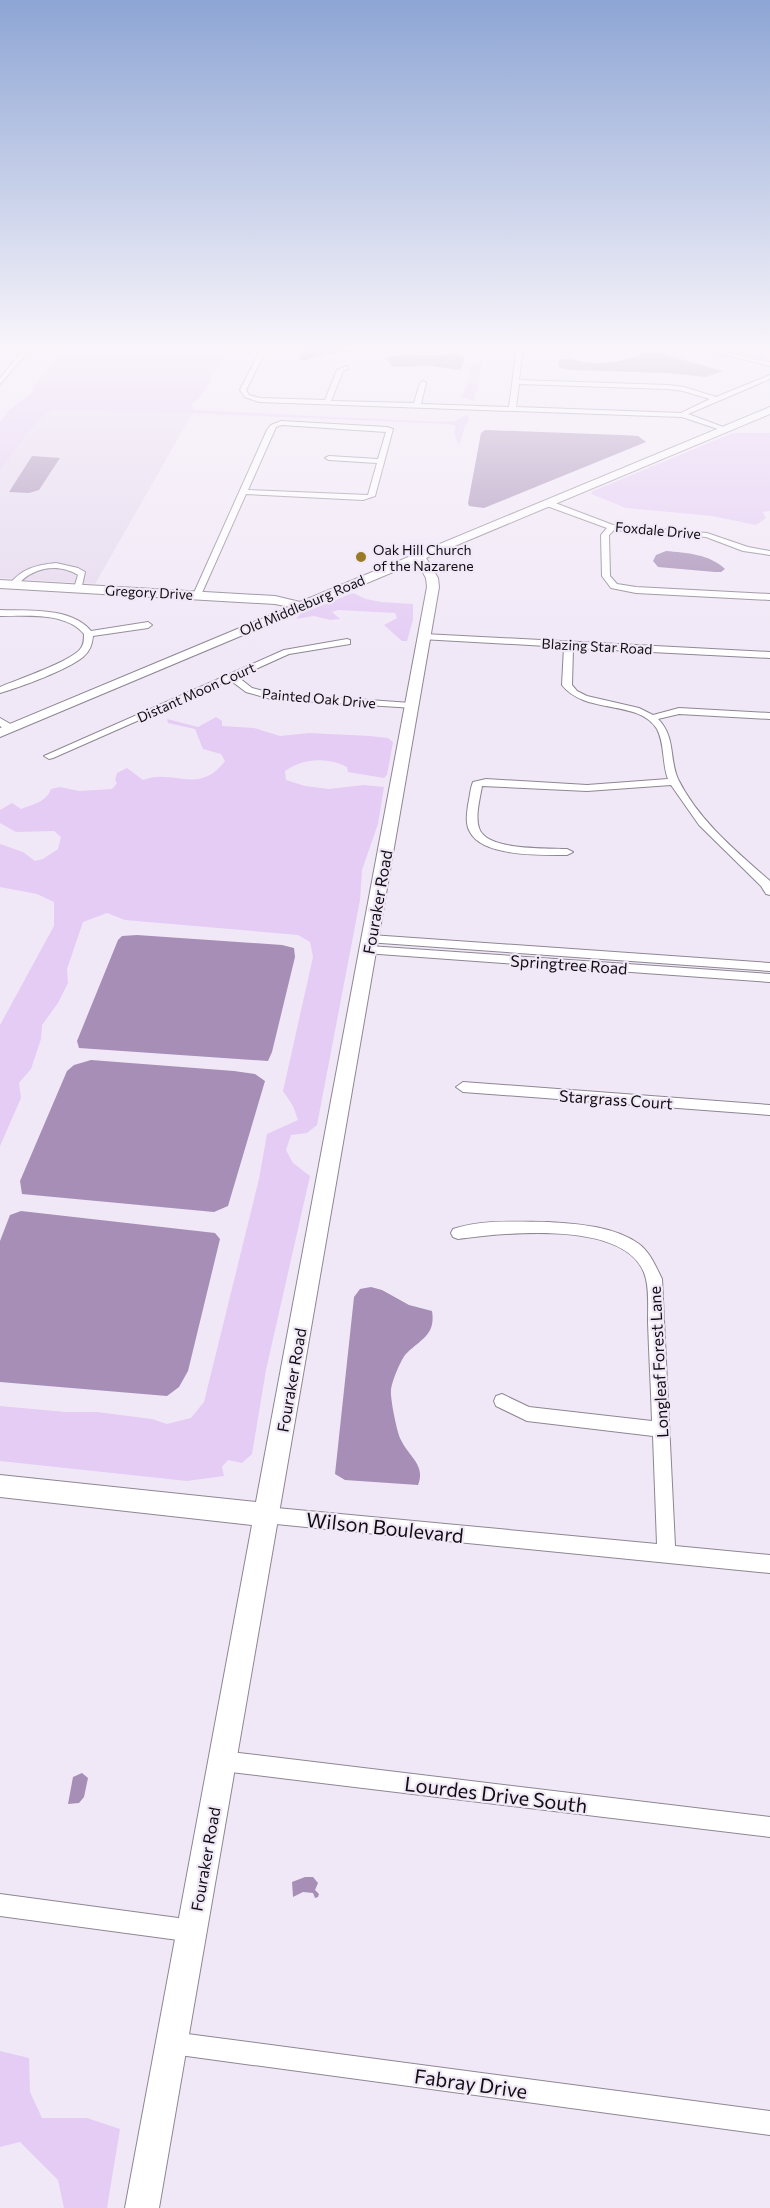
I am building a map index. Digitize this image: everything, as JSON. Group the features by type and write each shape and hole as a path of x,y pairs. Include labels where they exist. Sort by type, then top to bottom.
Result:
{"main road":[{"name":"Old Middleburg Road","path":"3,727 673,450"},
{"name":"Fouraker Road","path":"142,2208 433,587 432,578 419,556"},
{"name":"Gregory Drive","path":"7,584 275,600 298,606"},
{"name":"Wilson Boulevard","path":"0,1486 266,1515"}],"street":[{"path":"197,595 262,450"},
{"path":"243,492 367,498 371,496 385,450"},
{"path":"329,458 382,461"},
{"name":"Foxdale Drive","path":"547,502 612,527 707,535 722,538 746,549 770,553"},
{"path":"612,527 605,535 606,576 608,582 614,586 636,590 770,597"},
{"path":"7,584 25,572 51,566 68,567 82,574 78,588"},
{"path":"0,613 59,617 80,624 89,634"},
{"path":"89,634 148,625"},
{"path":"0,690 75,658 87,647 89,634"},
{"name":"Blazing Star Road","path":"424,637 770,655"},
{"name":"Distant Moon Court","path":"49,756 292,650 347,642"},
{"path":"569,644 567,685 574,694 633,708 652,718 666,735 668,761 675,782 692,811 710,833 769,886"},
{"name":"Painted Oak Drive","path":"231,676 249,690 271,696 411,706"},
{"path":"652,718 680,711 770,716"},
{"path":"485,768 486,782"},
{"path":"567,852 512,849 492,845 478,838 473,825 477,784 486,782 587,788 675,782"},
{"name":"Springtree Road","path":"370,944 770,967"},
{"name":"Springtree Road","path":"370,944 770,978"},
{"name":"Stargrass Court","path":"463,1087 770,1110"},
{"name":"Longleaf Forest Lane","path":"458,1233 497,1227 548,1229 611,1236 634,1248 647,1264 654,1279 666,1554"},
{"path":"502,1401 527,1414 662,1430"},
{"name":"Wilson Boulevard","path":"266,1515 770,1564"},
{"name":"Lourdes Drive South","path":"222,1761 770,1827"},
{"path":"0,1905 193,1930"},
{"name":"Fabray Drive","path":"172,2043 770,2123"}],"shaded area":[{"path":"0,450 171,450 95,584 0,578"},
{"path":"0,450 15,450 0,471"},
{"path":"478,450 626,450 484,508 469,506"},
{"path":"692,450 770,450 770,511 763,512 766,518 756,525 712,516 626,508 591,494 593,491"},
{"path":"32,456 60,458 39,490 29,493 9,492"},
{"path":"666,551 705,557 725,569 715,572 658,567 653,561 656,555"},
{"path":"353,593 381,602 413,604 413,620 407,641 402,641 384,625 397,618 395,613 338,610 332,612 340,619 330,620 314,616 296,619 300,614"},
{"path":"216,717 222,721 222,726 254,728 280,736 309,733 370,736 388,738 393,742 387,775 384,778 348,772 347,767 323,760 299,763 285,771 286,780 305,786 329,789 363,785 384,787 378,824 362,870 360,900 317,1125 307,1133 291,1135 286,1150 293,1163 310,1176 266,1370 252,1454 242,1463 228,1460 222,1467 224,1476 187,1481 0,1461 0,1406 66,1412 97,1412 152,1419 167,1424 191,1418 204,1402 259,1179 267,1134 298,1120 293,1106 283,1091 313,957 310,942 298,935 125,920 107,913 83,922 67,969 68,983 58,1003 42,1025 41,1039 31,1069 19,1083 21,1098 0,1146 0,1025 54,926 54,902 37,894 0,887 0,844 23,852 35,861 43,859 58,849 61,837 54,831 16,832 0,823 0,810 12,803 21,809 42,800 51,789 60,787 79,791 112,789 117,783 115,780 117,773 127,768 143,780 154,777 196,779 205,777 225,761 221,754 203,749 195,729 168,723 167,719 198,727"},
{"path":"137,935 282,945 294,948 295,957 268,1061 79,1048 77,1041 118,940 122,936"},
{"path":"91,1060 234,1071 255,1074 265,1081 228,1206 214,1212 22,1194 20,1181 67,1071 74,1065"},
{"path":"21,1211 215,1233 220,1239 188,1371 179,1387 167,1396 0,1382 0,1241 10,1215"},
{"path":"371,1287 382,1290 409,1305 432,1311 432,1326 429,1332 405,1355 396,1372 391,1390 399,1436 416,1461 420,1472 418,1485 345,1480 335,1474 354,1297 360,1289"},
{"path":"82,1773 88,1778 84,1797 79,1803 68,1804 73,1777"},
{"path":"305,1877 313,1877 318,1883 315,1890 319,1894 318,1897 315,1898 313,1893 303,1892 293,1897 292,1882"},
{"path":"0,2051 29,2058 30,2092 42,2118 87,2118 120,2129 107,2208 64,2208 58,2180 20,2142 0,2147"}],"place":[{"name":"Oak Hill Church of the Nazarene","path":"361,557"}]}
